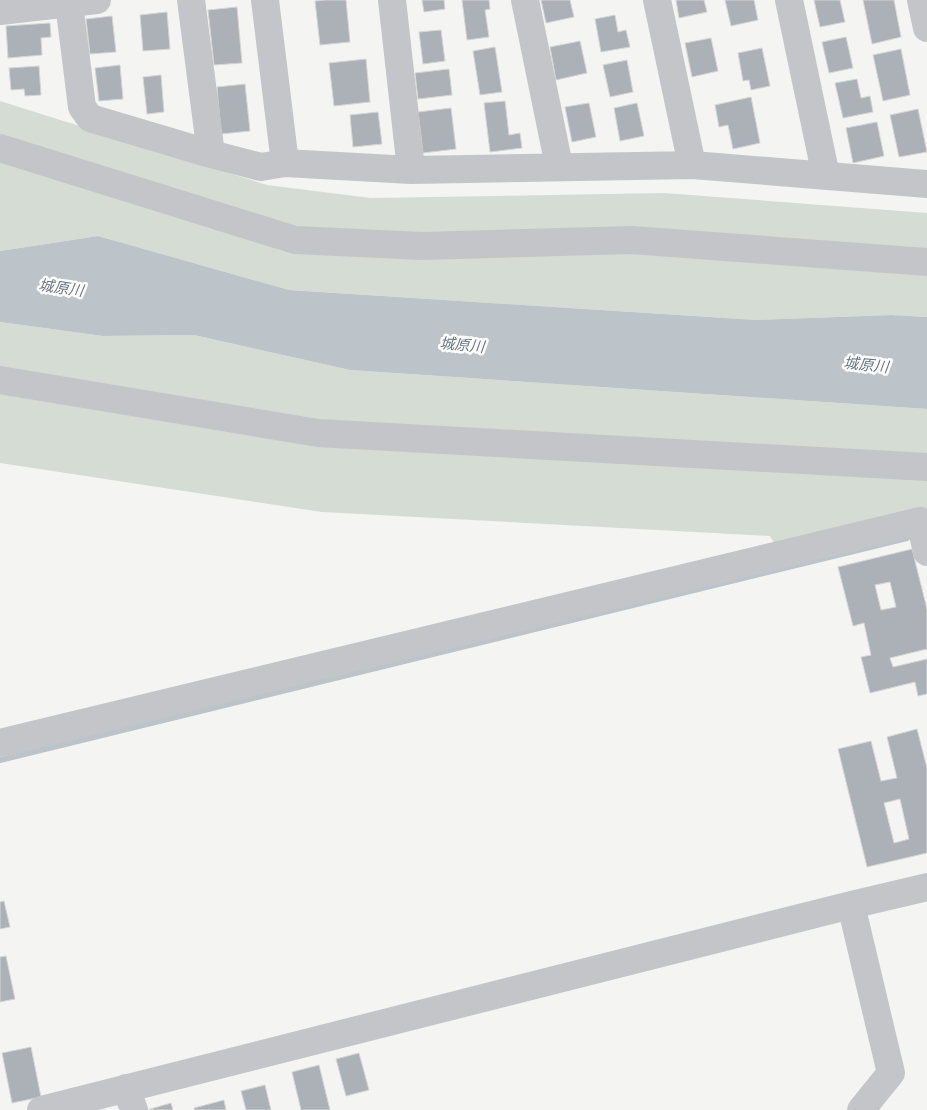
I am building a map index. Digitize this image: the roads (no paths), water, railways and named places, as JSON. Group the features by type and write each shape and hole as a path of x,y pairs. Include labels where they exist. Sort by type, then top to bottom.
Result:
{"street":[{"path":"0,11 98,0"},
{"path":"191,0 211,154"},
{"path":"265,0 285,163"},
{"path":"392,0 411,170"},
{"path":"525,0 559,166"},
{"path":"657,0 692,165"},
{"path":"790,0 826,176"},
{"path":"921,0 927,28"},
{"path":"69,3 82,106 90,118 261,167 285,163 411,170 692,165 927,184"},
{"path":"0,148 294,240 422,246 631,240 927,262"},
{"path":"0,380 318,433 927,466"},
{"path":"0,743 924,538"},
{"path":"41,1110 130,1099 927,887"},
{"path":"851,906 891,1074 861,1110"}],"water":[{"name":"城原川","path":"98,236 289,290 756,320 891,315 927,317 927,409 350,370 194,335 103,336 0,322 0,251"}],"waterway":[{"path":"0,760 907,538"}]}
